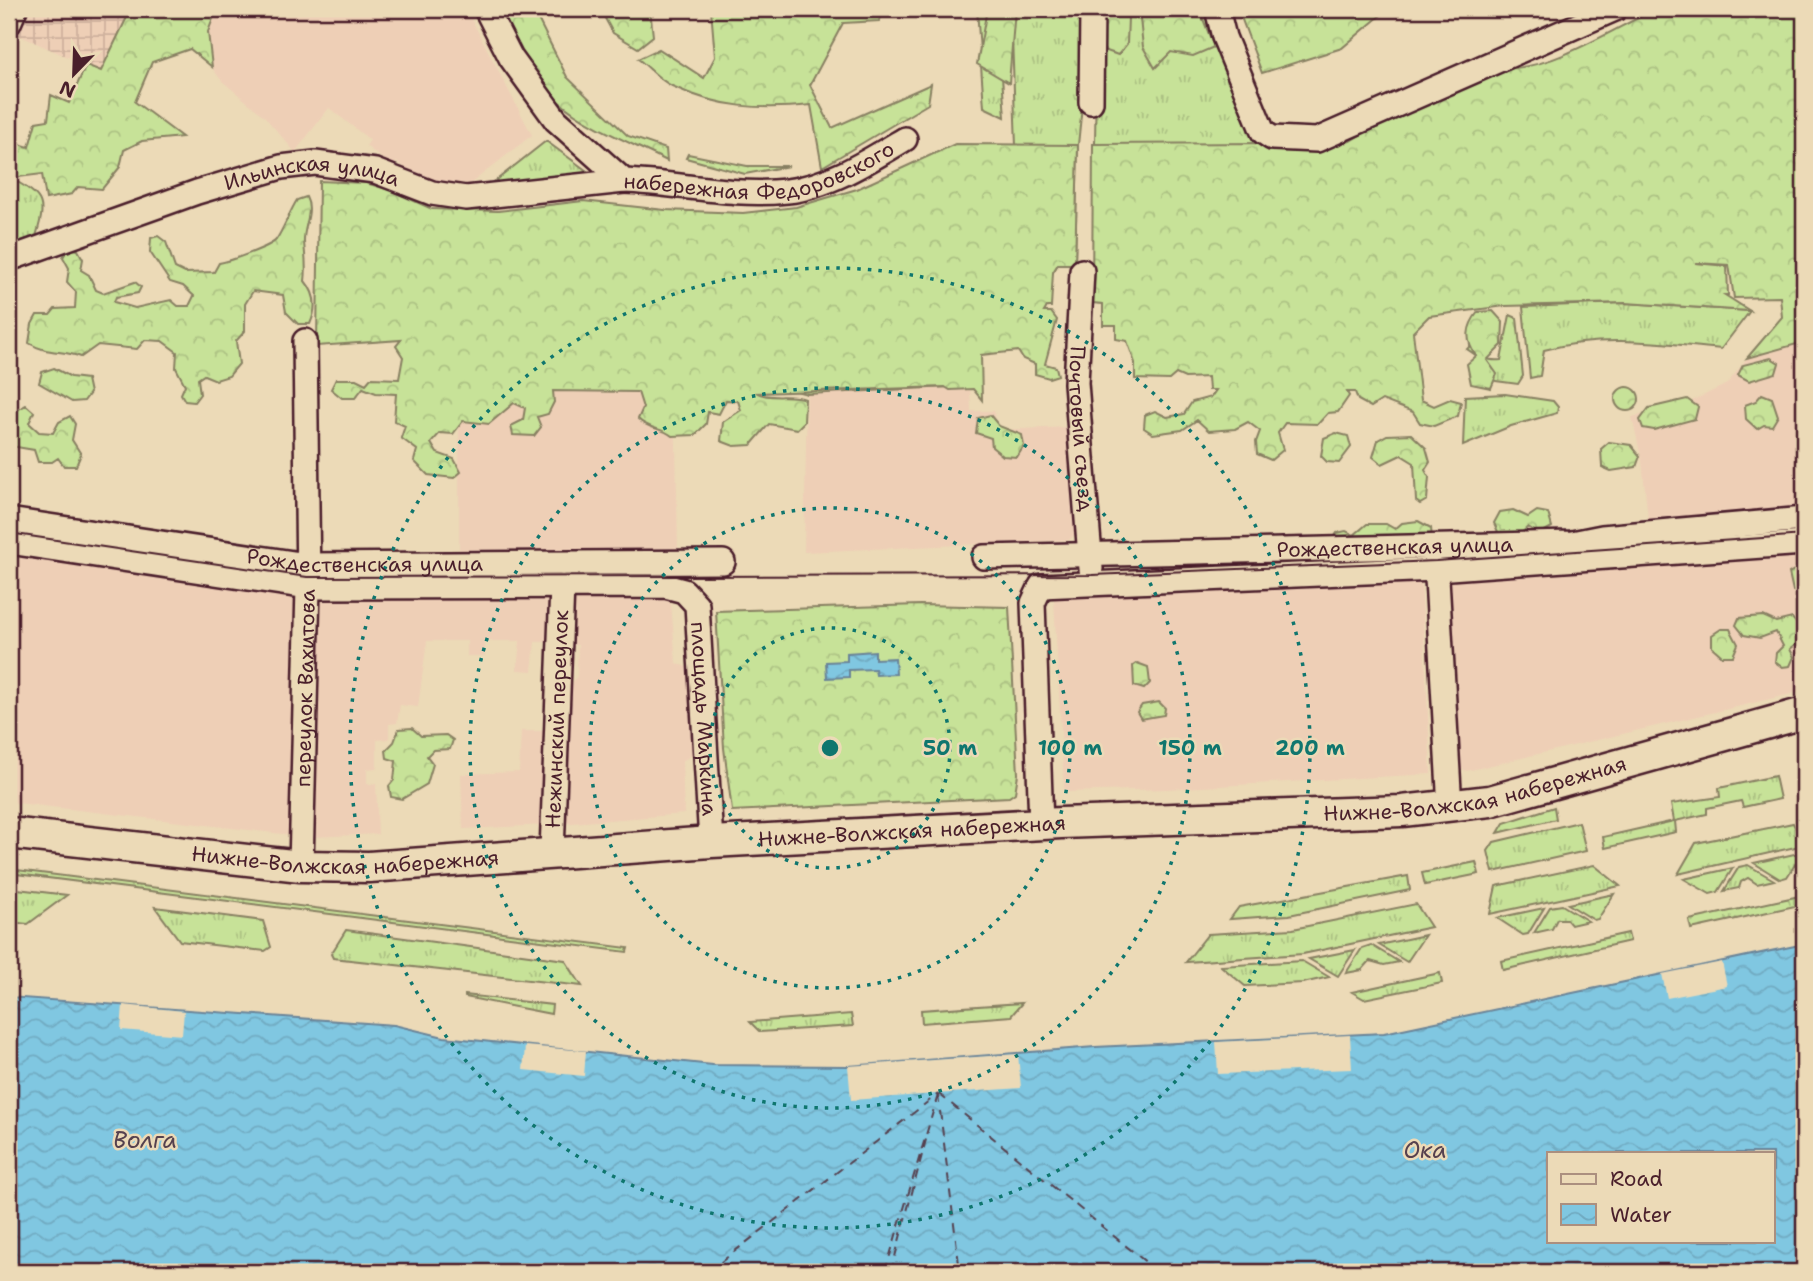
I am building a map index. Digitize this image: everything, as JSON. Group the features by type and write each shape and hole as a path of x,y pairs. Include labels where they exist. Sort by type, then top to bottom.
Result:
{"main road":[{"name":"Нижне-Волжская набережная","path":"9,833 301,866 382,866 552,852 1041,824 1450,808 1490,801 1804,713"}],"street":[{"path":"9,23 15,9"},
{"name":"набережная Федоровского","path":"486,9 511,58 556,120 624,181 669,183 747,193 788,191 812,186 905,139"},
{"path":"1091,102 1092,9"},
{"path":"1217,9 1224,37 1263,132 1272,138 1317,140 1615,9"},
{"name":"Ильинская улица","path":"9,259 197,192 281,167 315,163 375,170 432,193 467,198 624,181"},
{"name":"Почтовый съезд","path":"1082,271 1076,383 1092,584"},
{"name":"переулок Вахитова","path":"301,866 308,576 305,341"},
{"name":"Рождественская улица","path":"984,557 1572,543 1602,537 1804,519"},
{"name":"Рождественская улица","path":"9,520 308,576 723,562"},
{"name":"Рождественская улица","path":"9,542 308,576 562,586 665,586 684,591 692,597"},
{"name":"Рождественская улица","path":"1041,824 1033,603 1041,586 1804,543"},
{"path":"1436,565 1450,808"},
{"name":"Нежинский переулок","path":"552,852 562,586"},
{"name":"площадь Маркина","path":"692,597 697,605 711,842"}],"shaded area":[{"path":"28,9 131,9 101,72 18,35"},
{"path":"213,9 466,9 532,135 470,184 433,181 397,162 393,167 366,146 370,140 329,108 295,152 264,116 222,81 212,68 208,32 214,16"},
{"path":"1804,342 1804,513 1649,528 1642,461 1632,417 1686,404 1727,384 1747,358"},
{"path":"459,363 550,391 675,392 678,552 459,571"},
{"path":"970,386 971,411 994,411 995,430 1070,427 1075,534 1069,540 804,552 807,394"},
{"path":"1804,554 1804,691 1467,771 1458,768 1448,582 1453,579 1671,566"},
{"path":"9,556 289,594 294,598 291,835 9,802"},
{"path":"1421,581 1431,774 1167,789 1067,792 1064,788 1054,599"},
{"path":"318,598 553,598 555,642 535,642 532,671 517,670 520,641 485,641 485,656 467,656 467,641 427,641 418,707 400,705 397,723 389,724 389,739 377,740 377,768 367,769 367,784 376,784 378,834 313,837"},
{"path":"665,598 671,604 676,663 691,669 696,753 682,761 684,814 559,824 569,689 577,676 578,645 567,645 573,599"},
{"path":"521,731 550,731 547,825 463,829 461,774 519,772"}],"green space":[{"path":"131,9 145,12 148,9 213,9 214,16 208,32 212,67 190,49 152,62 135,102 182,137 142,141 124,150 120,167 102,189 78,187 72,194 46,199 42,174 11,178 9,164 19,144 29,147 36,122 48,120 51,95 69,103 86,65 101,71"},
{"path":"501,9 533,9 567,77 628,136 666,149 667,161 596,127 558,101 532,70"},
{"path":"600,9 650,9 653,36 638,48 613,33"},
{"path":"711,9 884,9 879,21 843,23 810,85 832,128 931,84 928,104 822,167 811,105 757,107 707,99 668,84 638,59 659,49 704,78 715,57"},
{"path":"977,9 997,9 1005,117 984,107"},
{"path":"987,9 1015,9 1009,83 977,64"},
{"path":"1011,9 1089,9 1078,145 1075,264 1058,264 1049,279 1027,351 970,352 970,386 807,394 499,311 987,146 1016,146"},
{"path":"1097,9 1202,9 1265,143 1093,279"},
{"path":"1100,9 1120,9 1128,17 1127,44 1118,55 1101,49"},
{"path":"1139,9 1199,9 1214,47 1193,56 1171,52 1155,68 1143,47"},
{"path":"1238,9 1388,9 1342,48 1262,73"},
{"path":"1656,9 1804,9 1804,342 1747,358 1782,317 1780,297 1734,298 1729,265 1695,263 1727,266 1728,295 1725,295 1750,311 1625,303 1505,306 1429,316 1413,332 1421,400 1434,406 1450,399 1461,402 1458,416 1434,426 1420,423 1413,412 1382,400 1371,407 1358,400 1355,392 1347,392 1349,396 1338,412 1328,413 1318,424 1285,423 1278,433 1283,450 1271,460 1257,454 1256,442 1260,431 1248,422 1235,429 1209,431 1197,420 1182,430 1153,434 1144,428 1145,415 1155,411 1167,417 1184,414 1192,402 1211,397 1216,390 1209,390 1208,377 1185,378 1176,374 1169,380 1135,379 1135,363 1127,341 1116,339 1116,325 1103,325 1103,304 1092,303 1093,144 1265,143 1324,149 1350,141 1383,121 1511,68 1528,66 1566,54"},
{"path":"546,141 598,179 489,186"},
{"path":"955,144 1078,145 1075,264 1058,264 1053,272 1051,307 1047,307 1044,312 1051,312 1057,320 1045,364 1056,367 1058,375 1049,378 1035,374 1035,364 1023,359 1018,351 981,355 982,400 973,389 950,390 945,387 758,393 805,399 804,422 797,429 769,424 751,445 734,446 721,441 723,422 741,410 738,401 726,400 719,414 708,412 706,424 695,435 672,436 638,419 643,408 638,392 553,391 554,402 548,414 537,417 541,427 534,436 513,435 511,426 523,420 525,408 514,403 489,424 463,421 453,434 440,433 431,443 437,453 454,459 461,472 454,478 428,475 414,461 417,450 401,438 405,426 394,421 396,394 376,393 363,388 355,398 342,398 331,389 336,379 356,379 366,384 371,378 399,379 403,357 396,346 401,340 317,346 319,181 366,183 390,190 432,209 498,211 583,201 665,210 743,213 796,207 857,189"},
{"path":"688,154 747,166 789,166 745,174 686,158"},
{"path":"9,177 37,196 42,209 34,243 9,252"},
{"path":"306,197 309,214 304,236 305,281 314,302 310,324 298,324 286,312 283,295 253,291 245,304 245,331 236,341 239,364 229,376 216,380 204,375 198,379 200,394 194,402 185,401 181,394 185,385 176,368 177,352 162,341 145,340 137,349 98,345 81,357 42,349 29,343 32,324 37,315 50,315 55,309 75,308 76,292 67,282 69,268 63,257 69,248 78,250 83,259 81,270 89,275 96,290 103,293 135,282 141,287 138,293 116,297 114,302 135,308 171,300 178,306 189,306 194,296 183,286 170,282 150,252 151,238 158,236 166,242 175,268 185,273 214,272 219,263 258,250 276,240 297,200"},
{"path":"1625,303 1750,311 1721,349 1632,341 1566,345 1544,350 1540,376 1530,378 1523,307"},
{"path":"1493,311 1503,322 1502,345 1487,360 1497,374 1491,388 1471,384 1467,364 1476,356 1468,334 1471,323 1478,312"},
{"path":"1510,315 1517,318 1523,376 1518,384 1496,381 1480,358 1467,349 1472,344 1487,359 1501,360"},
{"path":"1771,358 1779,363 1776,373 1749,381 1738,375 1743,365"},
{"path":"54,368 71,377 87,379 90,393 84,401 72,402 39,383 42,372"},
{"path":"1627,387 1635,391 1639,399 1635,407 1627,411 1619,407 1615,399 1619,391"},
{"path":"1505,394 1553,401 1558,407 1557,413 1511,426 1463,446 1465,396"},
{"path":"1762,394 1772,398 1778,416 1772,426 1764,425 1757,429 1746,419 1745,405 1756,401"},
{"path":"1687,399 1698,407 1695,419 1654,430 1643,428 1640,420 1649,408"},
{"path":"26,405 34,412 29,423 39,432 53,433 59,422 70,416 75,424 72,440 81,454 76,466 64,466 58,458 52,462 38,462 34,450 11,446 9,449 9,415"},
{"path":"990,415 999,426 1022,435 1024,446 1017,457 1003,456 992,447 991,438 976,433 978,418"},
{"path":"1336,433 1348,436 1351,447 1339,463 1327,462 1321,456 1324,438"},
{"path":"1411,434 1426,448 1430,462 1425,470 1429,477 1427,500 1420,504 1416,501 1414,463 1401,455 1382,464 1373,457 1378,440 1387,435"},
{"path":"1609,442 1631,445 1640,456 1636,467 1611,471 1602,467 1601,449"},
{"path":"1513,510 1528,517 1537,511 1548,513 1552,527 1539,534 1528,527 1520,534 1499,534 1494,523 1500,512"},
{"path":"1418,521 1431,528 1432,539 1333,539 1337,533 1346,531 1354,535 1367,524 1386,524 1395,529 1402,523"},
{"path":"1799,567 1804,568 1804,609 1801,603 1803,595 1793,591 1789,573"},
{"path":"920,605 1009,607 1018,774 1015,793 1009,797 732,811 724,748 716,611"},
{"path":"1763,616 1776,622 1792,618 1798,625 1797,644 1790,649 1794,657 1790,666 1782,667 1775,662 1776,653 1783,646 1776,632 1760,638 1744,635 1736,625 1739,618"},
{"path":"1721,629 1730,629 1738,644 1733,656 1722,656 1712,647 1712,635"},
{"path":"1137,663 1148,667 1150,683 1144,689 1134,686 1133,666"},
{"path":"1159,702 1165,708 1164,715 1141,719 1137,712 1142,705"},
{"path":"412,728 421,736 446,735 453,740 450,749 433,750 427,756 433,764 427,784 402,799 391,797 389,786 394,780 396,761 387,758 386,750 394,742 399,729"},
{"path":"1775,776 1780,799 1743,807 1741,801 1707,808 1707,814 1675,821 1676,832 1605,848 1603,837 1674,821 1671,804 1720,797 1719,788"},
{"path":"1554,807 1556,819 1498,833 1504,823"},
{"path":"1579,822 1586,851 1493,872 1488,851 1494,842"},
{"path":"1793,823 1804,845 1678,874 1696,843"},
{"path":"1803,852 1787,877 1780,879 1754,863"},
{"path":"1476,862 1479,874 1425,885 1422,873"},
{"path":"1594,865 1620,886 1490,914 1496,886"},
{"path":"1748,865 1774,880 1757,884 1748,878 1741,882 1739,888 1724,891 1739,867"},
{"path":"1733,868 1718,892 1710,894 1684,879"},
{"path":"9,869 628,948 627,952 9,873"},
{"path":"1408,876 1410,890 1289,915 1230,919 1239,907"},
{"path":"9,888 67,895 28,924 9,922"},
{"path":"1614,894 1598,919 1594,920 1568,904"},
{"path":"1804,895 1804,904 1691,929 1689,920"},
{"path":"1416,904 1431,927 1303,954 1186,962 1208,934 1293,929"},
{"path":"1562,905 1588,921 1571,925 1566,919 1557,919 1552,929 1534,933 1550,907"},
{"path":"155,907 263,921 271,947 265,951 180,941"},
{"path":"1544,908 1528,934 1523,935 1497,918"},
{"path":"346,930 565,960 582,986 333,958 331,954"},
{"path":"1628,933 1630,941 1503,970 1501,961"},
{"path":"1425,935 1407,962 1379,945"},
{"path":"1371,945 1399,962 1384,965 1370,961 1362,970 1346,973 1362,948"},
{"path":"1355,950 1338,976 1309,959"},
{"path":"1302,961 1329,977 1303,983 1245,986 1221,966"},
{"path":"1440,973 1442,983 1364,999 1352,992"},
{"path":"465,997 552,1005 551,1014"},
{"path":"1022,1003 1011,1016 922,1023 921,1010"},
{"path":"851,1014 853,1026 760,1032 750,1022"}],"water":[{"path":"875,651 875,659 895,658 896,674 876,675 875,669 849,670 849,677 827,678 826,662 847,661 847,653"},
{"name":"Ока","path":"1804,944 1804,1272 9,1272 9,997 394,1025 444,1037 713,1065 848,1066 1095,1047 1384,1033"}],"pier":[{"path":"1722,962 1727,986 1667,998 1662,974"},
{"path":"123,1005 184,1011 182,1035 121,1030"},
{"path":"1350,1035 1352,1069 1218,1074 1216,1042"},
{"path":"525,1046 586,1051 584,1076 523,1070"},
{"path":"1018,1054 1021,1088 851,1100 848,1066"}],"ferry route":[{"path":"708,1272 938,1094"},
{"path":"939,1094 1158,1272"},
{"path":"938,1095 960,1272"},
{"path":"885,1272 938,1095"},
{"path":"891,1272 928,1132"}],"tram line":[{"path":"9,533 307,577 1092,575 1436,561 1804,535"}],"water label":[{"name":"Волга","path":"145,1140"}]}
